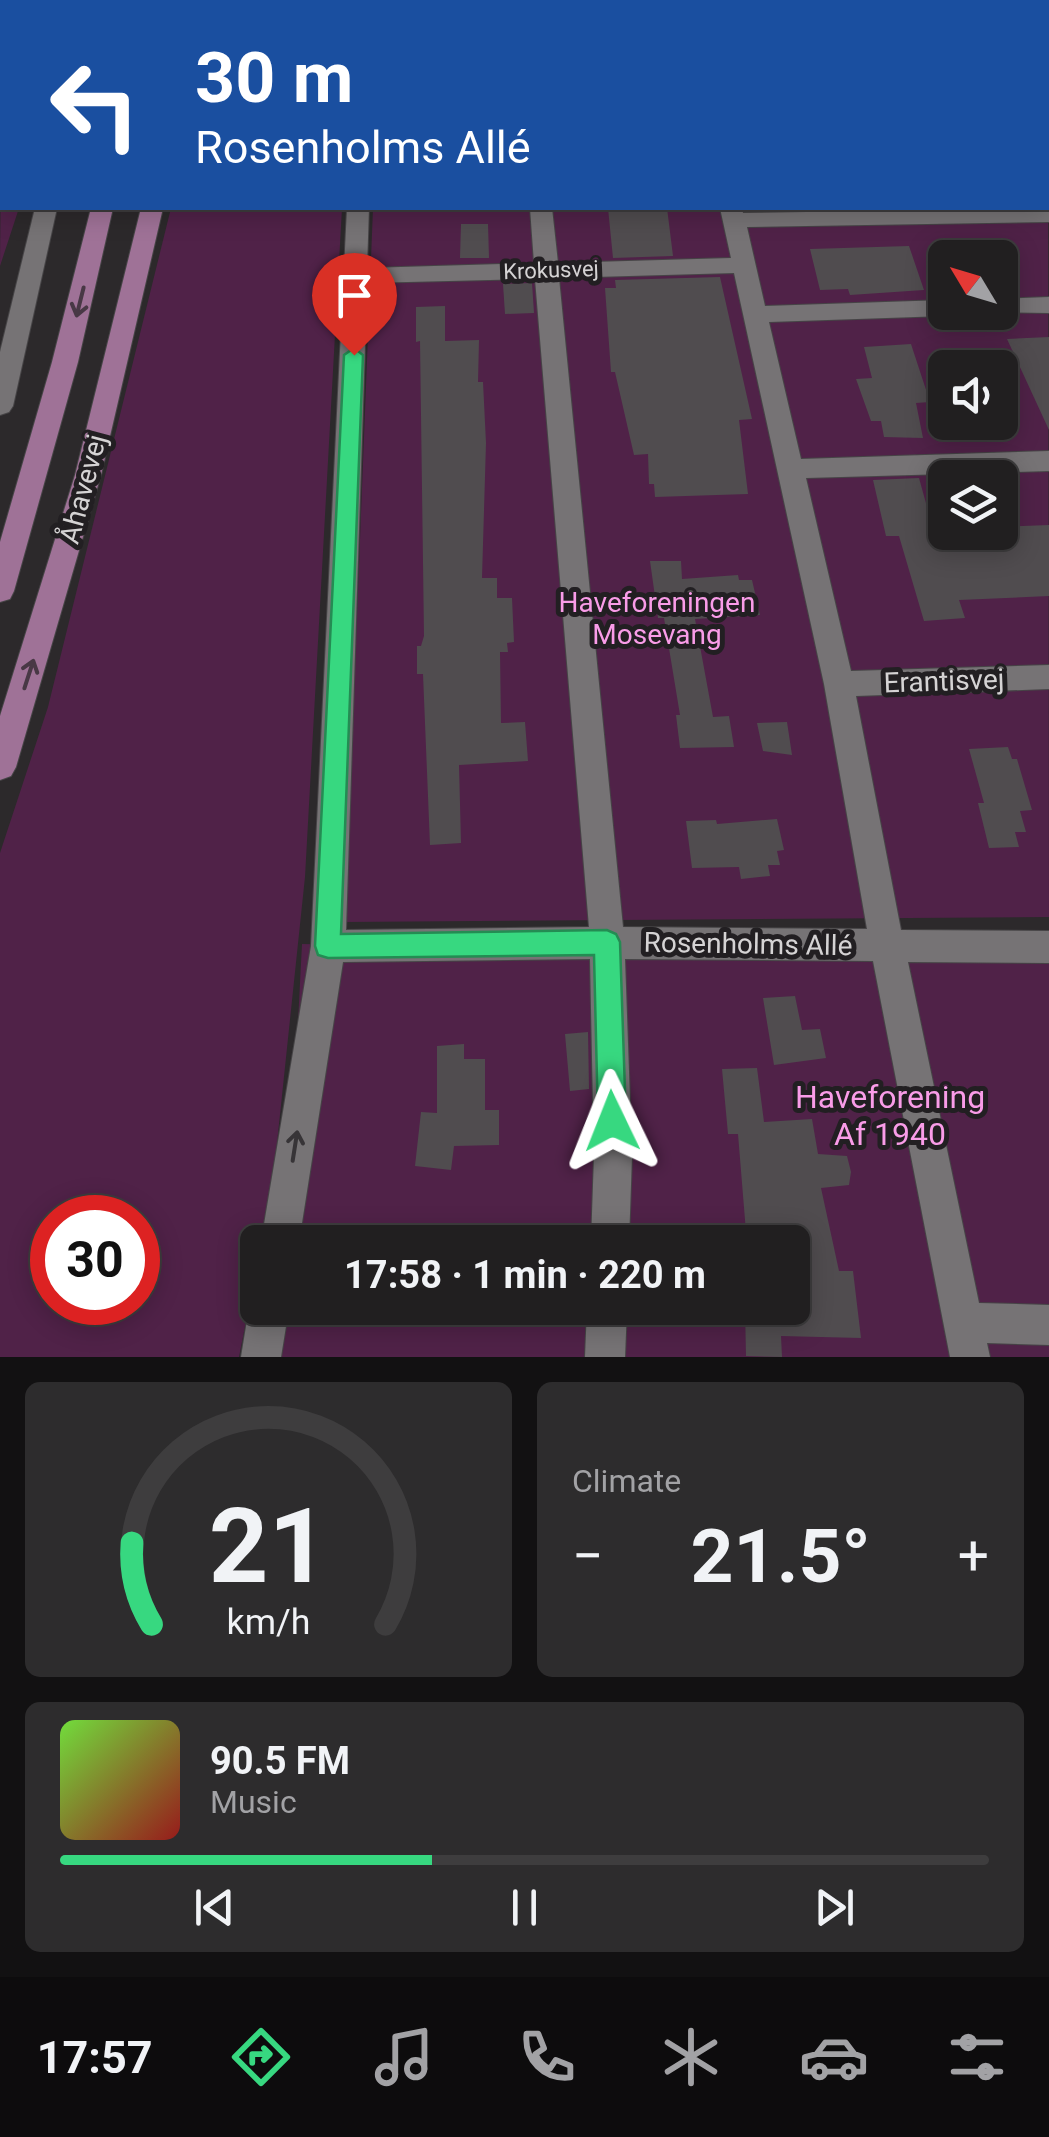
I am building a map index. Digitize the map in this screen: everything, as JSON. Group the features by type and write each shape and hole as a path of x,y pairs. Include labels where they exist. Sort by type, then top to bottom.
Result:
{"main road":[{"name":"Åhavevej","path":"0,591 65,362 102,210"},
{"path":"115,365 137,210"},
{"name":"Åhavevej","path":"0,766 58,581 152,210"}],"street":[{"path":"0,406 46,210"},
{"path":"283,1225 328,946 358,210"},
{"path":"540,210 607,942 613,1156 611,1225"},
{"path":"1049,215 733,214 839,684 967,1340 1049,1325"},
{"name":"Krokusvej","path":"357,276 744,265"},
{"path":"1018,306 1049,305"},
{"path":"756,314 928,309"},
{"path":"790,469 1049,461"},
{"name":"Erantisvej","path":"839,684 1049,677"},
{"name":"Rosenholms Allé","path":"328,946 607,942 1049,947"},
{"path":"261,1357 266,1325"},
{"path":"605,1357 606,1325"}],"green space":[{"path":"0,210 18,210 0,266"},
{"path":"171,210 342,210 305,877 271,1200 266,1225 240,1225 240,1325 245,1325 239,1357 0,1357 0,853 48,707"},
{"name":"Haveforeningen Mosevang","path":"373,210 1048,210 1049,917 345,922"},
{"name":"Haveforening Af 1940","path":"302,944 1049,958 1049,1357 260,1357 266,1325 810,1325 810,1225 281,1225 291,1158"}],"building":[{"path":"608,210 667,210 673,256 613,258"},
{"path":"461,224 488,224 489,258 460,258"},
{"path":"909,246 924,290 850,295 848,289 820,290 810,249"},
{"path":"720,277 752,419 739,420 748,494 655,497 654,484 649,484 648,454 634,455 615,372 611,372 605,288 616,288 615,280"},
{"path":"532,283 534,313 505,314 503,284"},
{"path":"445,306 445,341 479,340 478,382 483,382 486,443 482,578 497,578 497,598 512,598 514,642 507,643 508,652 500,652 501,723 525,722 528,761 459,765 461,843 430,845 423,674 417,674 417,646 421,646 424,636 420,341 416,342 416,307"},
{"path":"1049,337 1049,430 1018,363 1018,350 1012,350 1007,339"},
{"path":"911,344 928,396 928,402 916,403 923,438 884,437 881,421 871,421 856,379 872,378 864,347"},
{"path":"919,478 928,510 928,550 1018,550 1018,526 1049,525 1049,596 959,600 965,618 924,621 899,536 886,536 873,480"},
{"path":"650,561 681,561 682,579 738,575 739,580 752,580 760,615 695,619 713,717 729,716 734,747 680,748 676,715 680,715 664,618 658,618"},
{"path":"787,722 792,755 763,751 757,723"},
{"path":"1008,747 1012,759 1017,759 1032,810 1020,811 1026,832 1015,832 1019,847 989,848 978,803 984,803 969,749"},
{"path":"777,819 784,850 777,851 780,865 768,865 770,876 741,879 739,867 692,868 686,821 716,820 717,824"},
{"path":"795,996 802,1030 820,1029 826,1058 774,1065 763,998"},
{"path":"588,1032 589,1089 570,1091 565,1034"},
{"path":"464,1044 464,1059 485,1059 485,1110 499,1110 499,1145 454,1146 451,1170 415,1166 421,1112 437,1113 437,1046"},
{"path":"757,1068 764,1122 812,1119 818,1154 847,1156 849,1185 821,1188 839,1271 853,1271 861,1338 781,1336 782,1357 746,1356 745,1325 810,1325 810,1225 745,1225 738,1134 728,1134 722,1069"}],"route":[{"path":"354,355 328,946 607,942 612,1121"}]}
